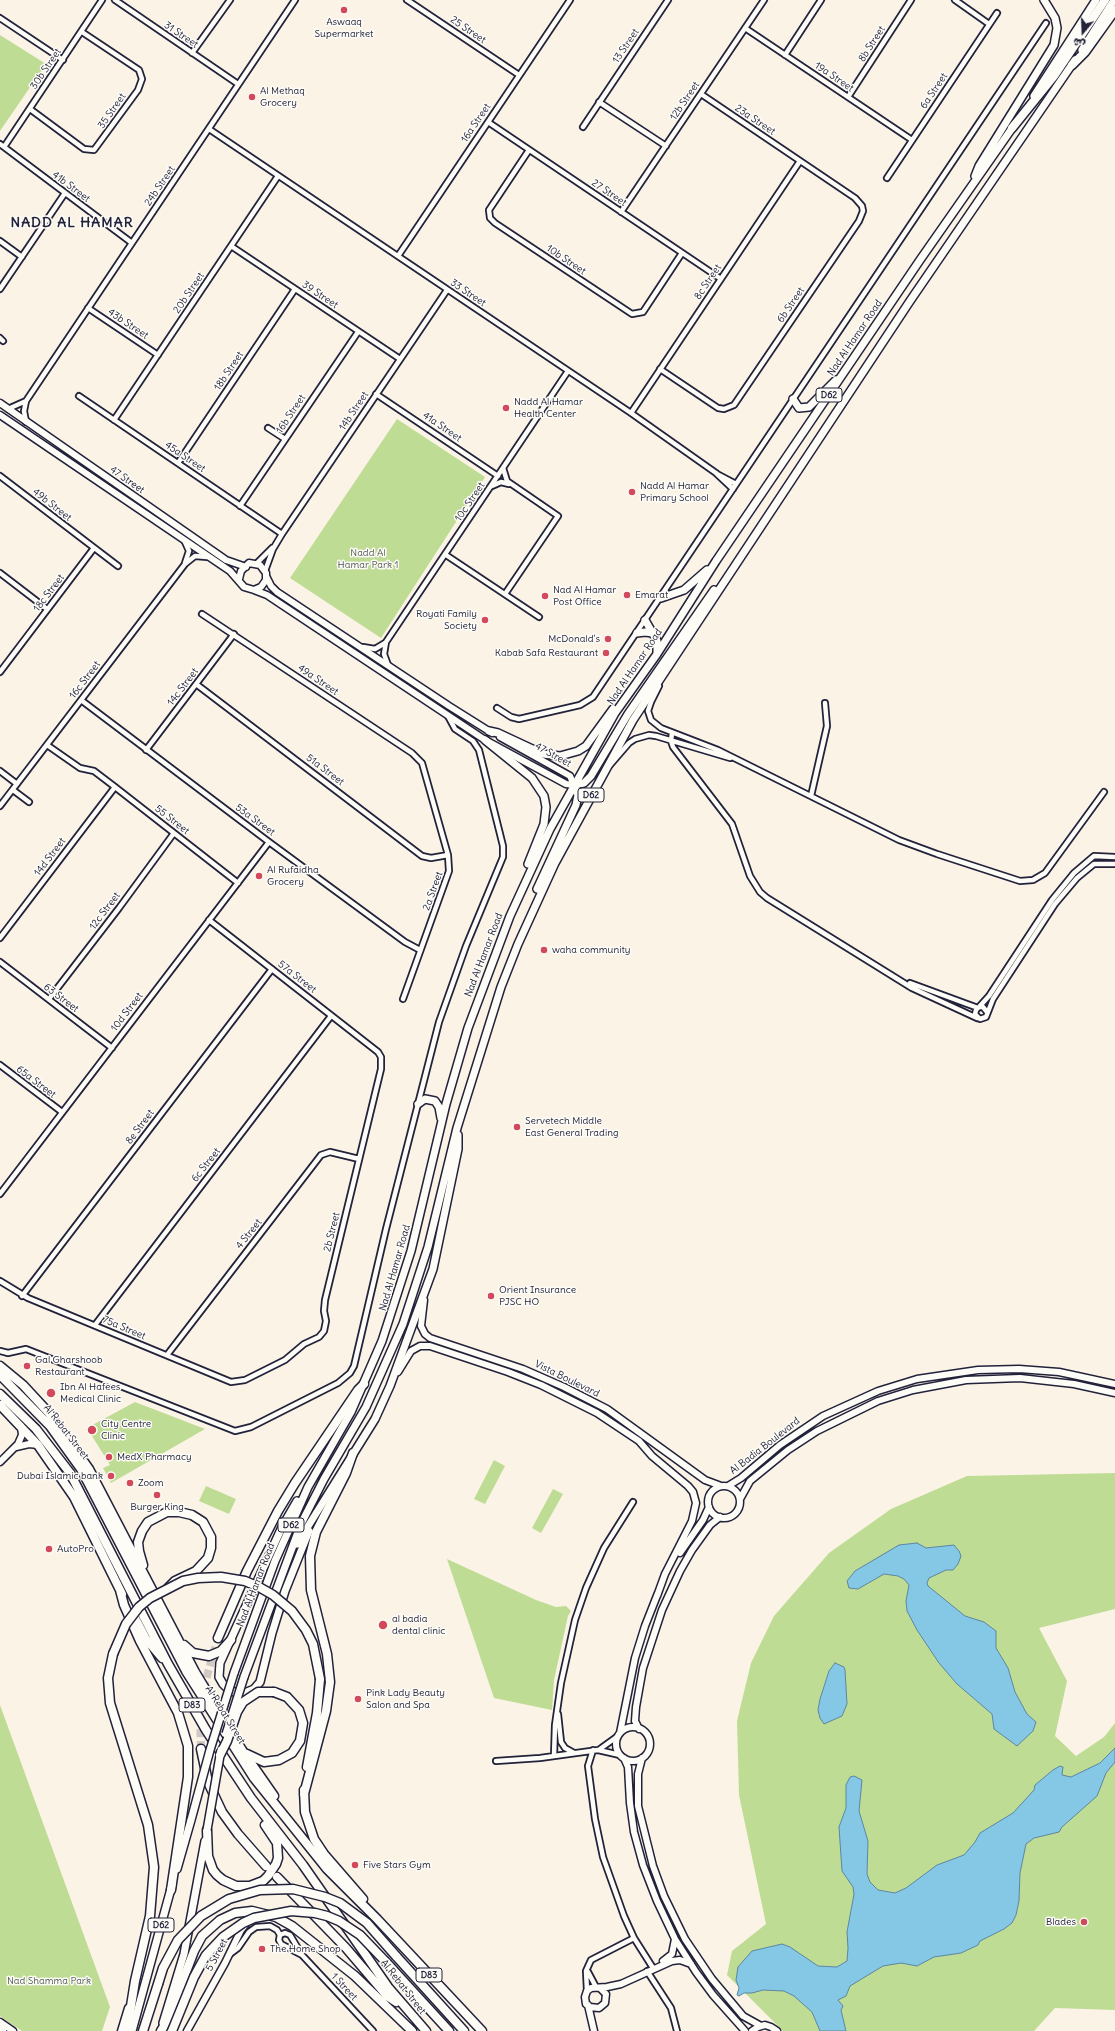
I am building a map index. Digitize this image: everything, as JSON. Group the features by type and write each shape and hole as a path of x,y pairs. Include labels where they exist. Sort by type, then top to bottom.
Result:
{"highway":[{"path":"1012,128 1054,76 1105,0"},
{"path":"1072,66 1085,52 1115,10"},
{"path":"0,1366 23,1385 48,1412 73,1445 101,1490 174,1632 242,1750 278,1801 289,1823"},
{"name":"Al Rebat Street","path":"0,1375 15,1388 50,1426 81,1469 186,1671 254,1778 337,1881 377,1919 482,2031"},
{"path":"218,1638 248,1571 284,1502 358,1390 364,1384"},
{"name":"Al Rebat Street","path":"0,1394 36,1429 70,1473 168,1664 206,1730 251,1798 302,1865 404,2007 426,2031"},
{"path":"0,1405 20,1424 38,1445 74,1497 146,1639 168,1664"},
{"path":"304,1794 326,1711 330,1682 327,1654 311,1590 310,1556 316,1532 346,1473 353,1453"},
{"path":"153,1593 152,1584 139,1552 138,1542 142,1531 148,1522 168,1512 179,1512 192,1515 203,1522 210,1532 211,1548 204,1564 196,1571 175,1580 168,1588"},
{"path":"127,2031 135,1981 151,1904 154,1880 153,1855 145,1815 110,1703 108,1678 113,1654 122,1631 134,1613 150,1598 168,1588 191,1579 221,1577 245,1581 267,1591 286,1605 304,1626 316,1652 320,1679 318,1708 304,1794 306,1817 314,1839 377,1919"},
{"path":"120,1590 124,1605 140,1641 178,1713 188,1746 188,1777 171,1890"},
{"path":"174,1632 189,1651 201,1656 217,1654 231,1640"},
{"path":"220,1755 227,1741 237,1712 243,1702 258,1692 274,1692 290,1700 299,1710 303,1728 298,1745 283,1758 269,1762 254,1759 242,1750"},
{"path":"201,1749 208,1782 222,1812 238,1834 266,1866"},
{"path":"207,1830 210,1863 213,1870 223,1880 229,1884 243,1887 263,1881 276,1864 278,1850 274,1837 262,1820 251,1798"},
{"path":"277,1877 349,1952 387,1996 404,2007"},
{"name":"Al Rebat Street","path":"143,2031 170,1953 189,1927 201,1916 219,1904 244,1893 277,1888 298,1890 325,1897 340,1904 366,1923 464,2031"},
{"name":"Al Rebat Street","path":"172,2031 194,1977 206,1955 223,1937 243,1923 254,1918 278,1912 291,1911 315,1913 327,1916 339,1921 360,1934 449,2031"},
{"path":"161,2031 168,2019 196,1947 202,1936 210,1927 228,1916 244,1912 268,1914 284,1920 355,1976 412,2031"}],"main road":[{"path":"974,182 979,166 1054,45 1057,28 1055,18 1044,0"},
{"name":"Nad Al Hamar Road","path":"132,2031 210,1750 234,1673 275,1561 308,1487 344,1425 364,1384 382,1341 404,1278 462,1047 480,991 524,882 550,829 615,713 657,654 716,561 1012,128 1096,0"},
{"name":"Nad Al Hamar Road","path":"161,2031 184,1954 220,1755 244,1677 285,1564 310,1505 369,1402 403,1324 428,1247 457,1128 501,987 518,944 555,864 605,769 633,720 910,301 1072,66 1114,0"},
{"path":"793,399 799,408 809,408 844,373"},
{"path":"518,944 522,926 547,866 576,805 578,795 574,785 584,783 592,776 639,698 728,571 742,557"},
{"path":"661,598 684,590 716,561"},
{"path":"646,620 658,645 657,654"},
{"path":"637,633 653,633"},
{"path":"489,731 498,733 543,754 556,756 569,755 578,751 592,739 627,688 636,682"},
{"path":"485,740 532,778 544,796 546,813 544,824 530,859 524,882"},
{"path":"418,1104 425,1099 435,1101 439,1108 442,1123"},
{"path":"285,1564 374,1419 390,1386 433,1269 458,1149 457,1128"},
{"path":"308,1487 298,1500 282,1527 220,1663 219,1677 222,1684 230,1691 240,1693 247,1692 254,1689 260,1682 272,1633 285,1591 321,1504"}],"street":[{"name":"30b Street","path":"2,146 30,109 102,0"},
{"name":"31 Street","path":"114,0 238,84"},
{"path":"192,53 230,0"},
{"name":"24b Street","path":"26,401 295,0"},
{"name":"25 Street","path":"407,0 519,75"},
{"name":"16a Street","path":"398,256 570,0"},
{"name":"13 Street","path":"583,127 668,0"},
{"name":"12b Street","path":"621,212 764,0"},
{"path":"785,55 821,0"},
{"name":"8b Street","path":"848,97 911,0"},
{"path":"955,0 989,24"},
{"name":"6a Street","path":"886,178 997,13"},
{"path":"0,18 63,60"},
{"name":"Nad Al Hamar Road","path":"497,708 511,717 524,718 585,704 593,698 1046,23"},
{"name":"19a Street","path":"745,28 912,140"},
{"name":"35 Street","path":"30,109 84,149 94,150 138,90 142,79 139,70 82,32"},
{"name":"23a Street","path":"701,94 800,161"},
{"path":"599,102 666,146"},
{"name":"27 Street","path":"488,122 721,279"},
{"name":"33 Street","path":"209,129 631,413 716,473 736,484"},
{"name":"41b Street","path":"2,146 132,243"},
{"name":"10b Street","path":"529,150 489,210 492,221 628,312 636,315 643,312 682,253"},
{"name":"8c Street","path":"631,413 800,161"},
{"name":"6b Street","path":"660,369 718,408 724,409 734,405 859,221 863,211 859,201 800,161"},
{"name":"20b Street","path":"114,420 278,176"},
{"path":"0,289 64,193"},
{"path":"0,241 22,257"},
{"name":"39 Street","path":"231,246 400,359"},
{"name":"18b Street","path":"178,463 295,289"},
{"name":"14b Street","path":"257,563 276,543 447,290"},
{"name":"43b Street","path":"88,308 158,355"},
{"name":"16b Street","path":"240,506 358,332"},
{"name":"10c Street","path":"386,642 568,371"},
{"name":"41a Street","path":"376,394 498,476"},
{"name":"45a Street","path":"79,396 282,534"},
{"path":"8,409 26,401"},
{"path":"26,401 24,410 26,422"},
{"name":"47 Street","path":"0,404 226,560 246,567"},
{"name":"47 Street","path":"0,415 239,579"},
{"path":"268,428 285,439"},
{"path":"504,468 506,478 515,487 558,516 505,594"},
{"name":"33 Street","path":"716,473 732,489"},
{"name":"49b Street","path":"0,476 94,548"},
{"path":"491,487 501,482 515,487"},
{"path":"183,540 189,551 185,564"},
{"name":"14b Street","path":"266,574 276,543"},
{"path":"94,548 118,566"},
{"name":"18c Street","path":"1,670 94,548"},
{"path":"446,554 539,617"},
{"name":"16c Street","path":"0,806 185,564 195,556 207,556"},
{"path":"249,563 257,563 266,574 264,584 254,590 244,587 239,579 241,570 249,563"},
{"path":"0,573 47,609"},
{"name":"47 Street","path":"266,574 271,586 277,592 489,731 570,776 574,785"},
{"name":"47 Street","path":"254,590 267,595 485,740 566,784 574,785"},
{"name":"49a Street","path":"202,614 412,753 422,763"},
{"name":"14c Street","path":"146,750 234,634"},
{"path":"360,646 375,649 386,642"},
{"path":"386,642 384,654 389,666"},
{"path":"670,665 648,711 654,724 672,733 704,744 880,831 956,861 1024,881 1033,880 1044,873 1104,792"},
{"name":"51a Street","path":"196,684 422,856 431,858 448,855"},
{"name":"53a Street","path":"82,700 269,842 405,942 420,950"},
{"path":"811,796 827,726 825,703"},
{"path":"0,1351 8,1353 26,1349 235,1431 246,1429 345,1379 354,1366 418,1104 452,982 478,916 502,863 504,852 479,750 473,741 456,729 448,716"},
{"path":"672,733 671,741 675,749 732,824 750,876 760,892 774,904 921,992 977,1018 984,1019 993,999 1055,904 1077,878 1094,864 1115,864"},
{"path":"605,769 635,739 649,735 732,758"},
{"name":"55 Street","path":"47,745 80,768 94,771 238,883"},
{"name":"2a Street","path":"403,1000 448,876 450,866 422,763"},
{"path":"0,771 17,784"},
{"name":"14d Street","path":"0,938 115,787"},
{"path":"13,790 29,802"},
{"name":"12c Street","path":"49,999 174,833"},
{"name":"10d Street","path":"0,1194 269,842"},
{"path":"977,1018 975,1013 978,1008 989,996 1062,886 1090,859 1100,855 1114,856"},
{"name":"57a Street","path":"209,920 373,1048"},
{"name":"63 Street","path":"0,962 112,1048"},
{"name":"8e Street","path":"22,1296 272,969"},
{"path":"894,976 924,989 978,1008 983,1008 987,1012"},
{"name":"6c Street","path":"95,1325 331,1016"},
{"name":"2b Street","path":"245,1380 285,1360 304,1344 319,1337 324,1331 326,1321 324,1311 325,1300 383,1063 378,1052 373,1048"},
{"name":"65a Street","path":"0,1065 62,1112"},
{"name":"4 Street","path":"167,1355 320,1155 330,1152 359,1159"},
{"name":"75a Street","path":"0,1281 22,1296 228,1381 238,1382 245,1380"},
{"name":"Vista Boulevard","path":"424,1296 421,1323 425,1334 433,1339 541,1376 607,1409 705,1480 721,1486"},
{"name":"Vista Boulevard","path":"390,1386 408,1353 420,1346 430,1346 525,1378 570,1398 639,1441 652,1456 688,1486 693,1492 696,1502 692,1521 664,1574 657,1596"},
{"path":"466,1358 469,1354 474,1352"},
{"name":"Al Badia Boulevard","path":"728,1486 739,1480 784,1442 823,1416 859,1398 917,1379 964,1371 1019,1369 1059,1372 1115,1384"},
{"name":"Al Badia Boulevard","path":"740,1499 750,1481 788,1450 817,1431 878,1401 912,1390 966,1380 1020,1378 1074,1384 1115,1394"},
{"path":"0,1462 15,1448 22,1435 20,1424"},
{"path":"15,1448 24,1445 38,1445"},
{"path":"721,1486 728,1486 736,1491 740,1499 739,1507 735,1514 728,1518 720,1517 713,1514 709,1507 708,1501 710,1494 721,1486"},
{"path":"554,1756 557,1709 567,1651 583,1595 611,1535 633,1502"},
{"path":"709,1507 703,1520 678,1557 657,1596 645,1626 635,1658 616,1746 628,1767 630,1803 638,1848 654,1895 676,1939 691,1964 713,1995 745,2031"},
{"path":"496,1761 554,1756 595,1750 635,1761 642,1758 648,1752 649,1741 646,1734 639,1729 635,1721 636,1707 647,1654 662,1610 689,1555 710,1525 720,1517"},
{"path":"557,1709 561,1742 565,1748 576,1753"},
{"path":"639,1729 631,1728 619,1734 595,1750 588,1760 595,1820 603,1857 618,1902 634,1938 671,2008 677,2031"},
{"path":"642,1758 638,1774 638,1806 650,1855 664,1896 685,1939 712,1979 746,2018 761,2026 771,2027 777,2031"},
{"name":"5 Street","path":"187,2031 230,1954 241,1930 251,1921 263,1917 284,1920"},
{"path":"230,1954 238,1948 249,1932 256,1927 270,1926 277,1930 280,1935 279,1940 281,1944 302,1955"},
{"path":"280,1935 285,1933 290,1935 302,1955"},
{"path":"593,2029 585,1999 587,1991 587,1969 590,1962 595,1956 634,1938"},
{"path":"651,1969 672,1954 676,1939"},
{"name":"1 Street","path":"302,1955 370,2030"},
{"path":"607,1997 621,1984 651,1969 674,1960 691,1964"},
{"path":"587,1969 598,1987 605,1992 607,1997 606,2003 598,2008 594,2016 593,2029"},
{"path":"121,2031 135,1981"},
{"path":"587,1991 598,1987 621,1984"},
{"path":"588,2006 598,2008"},
{"path":"0,2022 14,2031"},
{"path":"752,2031 761,2026"}],"green space":[{"path":"0,35 46,64 0,131"},
{"name":"Nadd Al Hamar Park 1","path":"397,419 485,477 381,638 290,578"},
{"path":"135,1402 205,1429 111,1483 103,1468 110,1465 87,1428"},
{"path":"494,1460 505,1466 485,1504 474,1499"},
{"path":"1115,1473 1115,1609 1039,1628 1067,1681 1055,1736 1076,1756 1104,1737 1115,1723 1115,2010 1055,2008 1034,2031 783,2031 727,1975 732,1951 766,1924 739,1795 737,1721 751,1663 774,1616 829,1553 891,1509 967,1476"},
{"path":"206,1486 236,1499 229,1514 199,1501"},
{"path":"553,1489 563,1494 541,1533 532,1528"},
{"path":"447,1559 536,1600 556,1607 566,1606 571,1611 568,1616 554,1680 552,1710 494,1698"},
{"name":"Nad Shamma Park","path":"0,1705 110,2007 102,2031 22,2031 0,2016"}],"water":[{"path":"917,1543 926,1548 954,1545 959,1551 961,1556 958,1564 953,1570 946,1570 929,1578 927,1583 928,1586 965,1616 984,1622 996,1631 996,1648 1008,1668 1015,1692 1027,1714 1036,1722 1033,1731 1017,1746 994,1729 992,1714 957,1684 939,1663 917,1630 907,1611 906,1601 909,1585 904,1579 898,1576 884,1574 858,1589 849,1588 847,1581 855,1571 899,1545"},
{"path":"835,1663 844,1667 845,1670 847,1704 842,1716 824,1724 820,1718 818,1710 829,1671"},
{"path":"1115,1748 1115,1762 1106,1773 1097,1796 1062,1827 1059,1832 1034,1838 1026,1844 1020,1873 1019,1901 1016,1915 1012,1923 1004,1929 980,1941 978,1945 961,1953 934,1957 917,1966 901,1963 883,1966 850,1986 846,1996 838,2000 843,2006 841,2010 846,2031 820,2031 812,2012 794,1996 784,1991 763,1990 752,1993 744,1993 739,1996 737,1995 739,1988 736,1980 738,1967 752,1951 782,1944 790,1947 818,1966 837,1967 847,1961 847,1932 854,1894 853,1887 842,1871 839,1827 846,1808 846,1785 850,1777 854,1776 862,1780 859,1811 868,1841 867,1874 870,1882 878,1890 895,1893 906,1888 937,1865 964,1855 975,1842 980,1833 1013,1813 1034,1790 1035,1785 1053,1770 1060,1766 1063,1767 1062,1775 1071,1777 1100,1763"}],"tunnel":[{"path":"201,1749 200,1716 202,1699 218,1638"}],"place":[{"name":"Aswaaq Supermarket","path":"344,10"},
{"name":"Al Methaq Grocery","path":"252,97"},
{"name":"Nadd Al Hamar Health Center","path":"506,408"},
{"name":"Nadd Al Hamar Primary School","path":"632,492"},
{"name":"Emarat","path":"627,595"},
{"name":"Nad Al Hamar Post Office","path":"545,596"},
{"name":"Royati Family Society","path":"485,620"},
{"name":"McDonald's","path":"608,639"},
{"name":"Kabab Safa Restaurant","path":"606,653"},
{"name":"Al Rufaidha Grocery","path":"259,876"},
{"name":"waha community","path":"544,950"},
{"name":"Servetech Middle East General Trading","path":"517,1127"},
{"name":"Orient Insurance PJSC HO","path":"491,1296"},
{"name":"Gal Gharshoob Restaurant","path":"27,1366"},
{"name":"Ibn Al Hafees Medical Clinic","path":"51,1393"},
{"name":"City Centre Clinic","path":"92,1430"},
{"name":"MedX Pharmacy","path":"109,1457"},
{"name":"Dubai Islamic bank","path":"111,1476"},
{"name":"Zoom","path":"130,1483"},
{"name":"Burger King","path":"157,1495"},
{"name":"AutoPro","path":"49,1549"},
{"name":"al badia dental clinic","path":"383,1625"},
{"name":"Pink Lady Beauty Salon and Spa","path":"358,1699"},
{"name":"Five Stars Gym","path":"355,1865"},
{"name":"Blades","path":"1084,1922"},
{"name":"The Home Shop","path":"262,1949"}],"district":[{"name":"NADD AL HAMAR","path":"72,223"}]}
